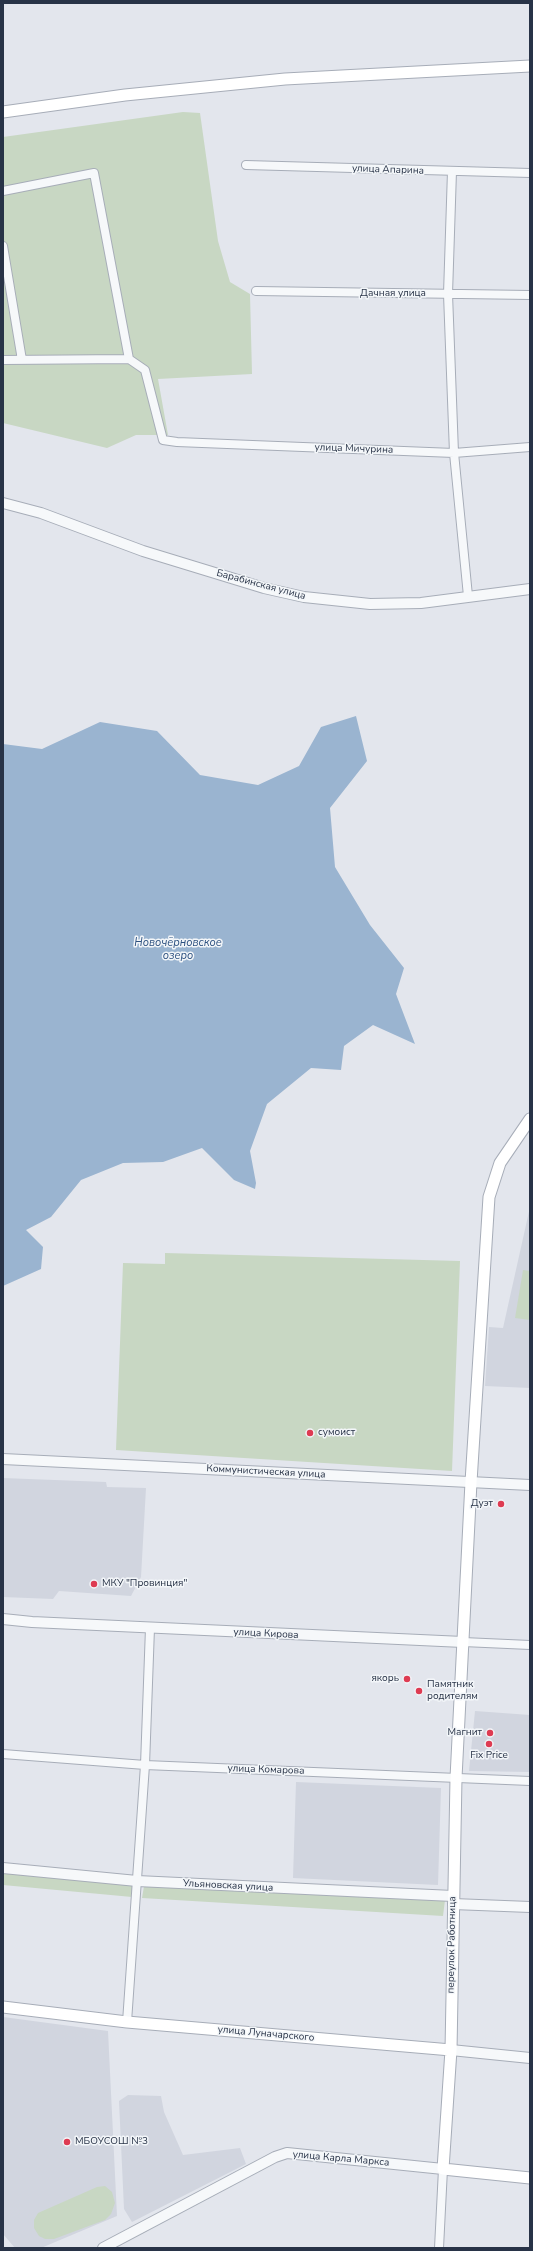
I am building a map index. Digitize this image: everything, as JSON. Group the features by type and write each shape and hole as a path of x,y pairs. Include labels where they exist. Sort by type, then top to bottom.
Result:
{"main road":[{"path":"3,112 125,96 284,79 530,66"},
{"name":"переулок Работница","path":"443,2168 451,2050 456,1778 471,1482 489,1197 500,1163 530,1119"},
{"name":"улица Луначарского","path":"3,2007 127,2022 451,2050"},
{"name":"улица Карла Маркса","path":"443,2168 530,2178"}],"street":[{"name":"улица Апарина","path":"246,165 530,173"},
{"path":"452,171 448,294 454,453 468,596"},
{"path":"3,192 94,173 129,359 3,360"},
{"path":"3,246 22,360"},
{"name":"Дачная улица","path":"256,291 530,295"},
{"name":"улица Мичурина","path":"129,359 145,370 163,440 177,442 454,453 530,447"},
{"name":"Барабинская улица","path":"3,504 41,512 143,551 264,588 304,597 370,604 421,603 530,589"},
{"name":"Коммунистическая улица","path":"3,1459 530,1485"},
{"name":"улица Кирова","path":"3,1619 150,1628 530,1645"},
{"path":"127,2022 144,1766 150,1628"},
{"name":"улица Комарова","path":"3,1754 144,1766 530,1781"},
{"name":"Ульяновская улица","path":"3,1868 137,1881 453,1900 530,1907"},
{"name":"улица Луначарского","path":"451,2050 530,2058"},
{"name":"улица Карла Маркса","path":"103,2248 274,2157 287,2154 443,2168"},
{"name":"переулок Работница","path":"439,2248 443,2168"}],"shaded area":[{"path":"530,1207 530,1388 485,1386 489,1327 503,1328"},
{"path":"3,1478 106,1482 107,1487 146,1488 141,1577 131,1596 59,1591 53,1599 3,1597"},
{"path":"475,1711 530,1715 530,1772 469,1771"},
{"path":"296,1782 441,1788 438,1885 293,1878"},
{"path":"3,2017 108,2031 117,2216 41,2248 15,2248 3,2234"},
{"path":"128,2095 161,2096 164,2112 183,2155 240,2148 246,2164 132,2222 124,2209 119,2101"}],"green space":[{"path":"183,112 200,113 218,241 230,282 250,294 252,374 158,379 168,435 136,435 107,448 3,423 3,137"},
{"path":"165,1253 460,1261 452,1471 116,1450 123,1263 165,1264"},
{"path":"523,1270 530,1271 530,1320 515,1318"},
{"path":"3,1871 133,1883 132,1897 3,1885"},
{"path":"144,1886 445,1900 443,1916 142,1898"},
{"path":"105,2186 112,2192 115,2203 111,2214 105,2220 54,2239 45,2239 39,2236 34,2228 34,2220 38,2213 97,2187"}],"water":[{"name":"Новочёрновское озеро","path":"356,716 367,761 330,808 335,867 370,925 404,968 396,994 415,1044 373,1025 344,1046 341,1070 311,1068 267,1104 250,1151 256,1183 255,1189 234,1180 202,1148 163,1162 123,1163 81,1180 51,1217 26,1230 43,1247 41,1269 3,1286 3,744 42,749 100,722 157,731 200,775 258,785 299,766 321,727"}],"place":[{"name":"сумоист","path":"310,1433"},
{"name":"Дуэт","path":"501,1504"},
{"name":"МКУ \"Провинция\"","path":"94,1584"},
{"name":"якорь","path":"407,1679"},
{"name":"Памятник родителям","path":"419,1691"},
{"name":"Магнит","path":"490,1733"},
{"name":"Fix Price","path":"489,1744"},
{"name":"МБОУСОШ №3","path":"67,2142"}]}
